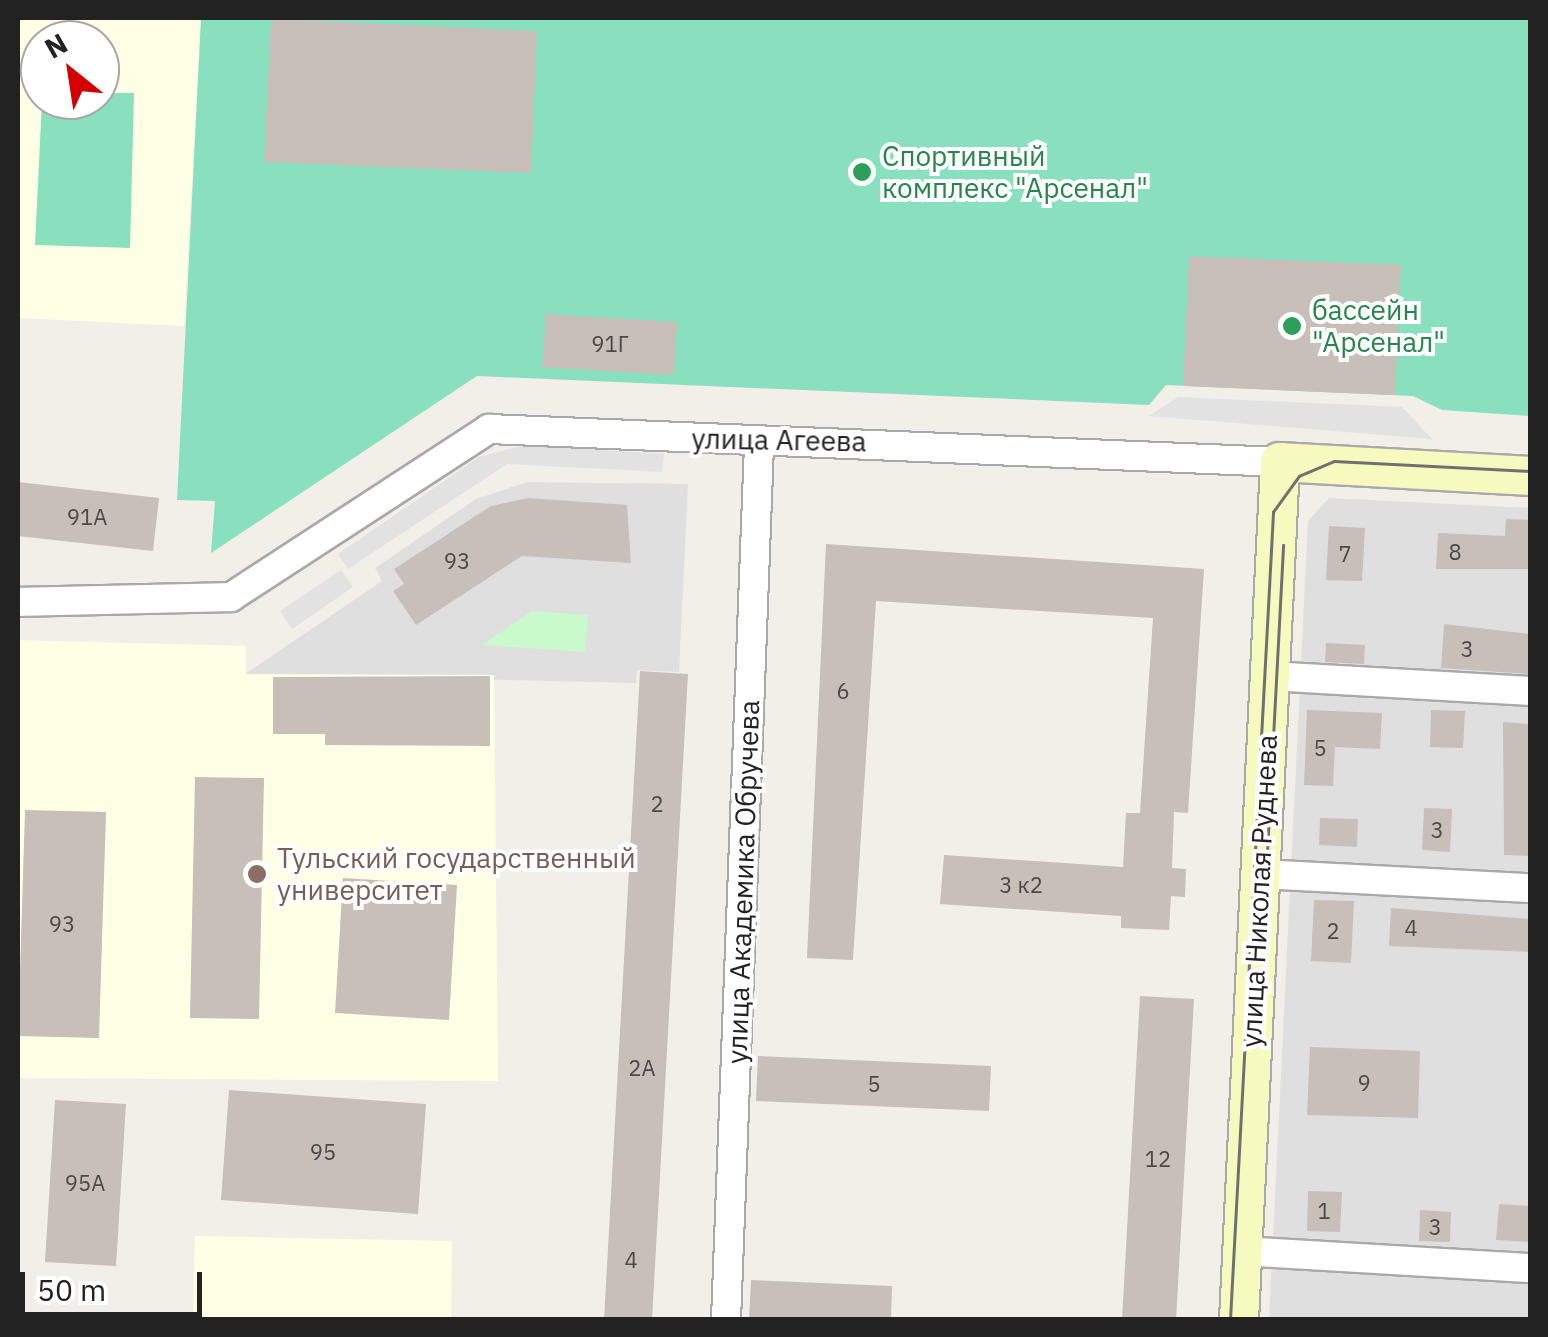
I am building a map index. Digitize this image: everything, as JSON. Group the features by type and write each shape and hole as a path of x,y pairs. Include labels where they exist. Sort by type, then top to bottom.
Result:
{"street":[{"name":"улица Агеева","path":"18,602 232,596 490,429 758,445 834,438 1530,476"},
{"name":"улица Академика Обручева","path":"726,1320 758,445"},
{"name":"улица Николая Руднева","path":"1239,1320 1280,462"},
{"path":"1270,676 1530,691"},
{"path":"1260,874 1530,888"},
{"path":"1242,1252 1530,1268"}],"shaded area":[{"path":"18,18 201,18 184,326 18,318"},
{"path":"1178,397 1402,407 1432,439 1149,416"},
{"path":"526,445 664,454 662,472 507,464 348,569 338,554 479,457"},
{"path":"527,482 688,484 679,672 637,670 636,683 245,674 382,581 375,568 476,499"},
{"path":"1329,498 1530,508 1530,1319 1269,1320 1308,521"},
{"path":"341,570 353,587 292,629 280,611"},
{"name":"Тульский государственный университет","path":"18,640 246,646 246,674 494,675 498,1081 18,1078"},
{"path":"195,1236 452,1241 451,1319 193,1319"}],"green space":[{"name":"Спортивный комплекс \"Арсенал\"","path":"201,18 1530,18 1530,416 1442,410 1413,396 1166,385 1149,405 477,376 211,553 215,501 177,500"},
{"path":"120,93 134,93 130,248 35,245 41,120 120,120"},
{"path":"532,611 588,615 585,652 482,645"}],"building":[{"path":"271,19 537,31 531,173 264,162"},
{"name":"бассейн \"Арсенал\"","path":"1189,256 1401,265 1395,395 1183,386"},
{"path":"546,314 677,322 674,375 542,367"},
{"path":"18,482 159,498 153,551 18,536"},
{"path":"528,498 627,505 631,563 522,556 416,625 393,591 404,584 394,569 491,506"},
{"path":"1506,519 1530,520 1530,569 1436,569 1438,533 1505,536"},
{"path":"1329,526 1365,528 1362,581 1326,580"},
{"path":"826,544 1204,569 1188,813 1174,812 1172,868 1186,869 1185,897 1171,896 1169,930 1121,928 1121,916 940,904 944,855 1123,867 1126,813 1140,813 1153,618 876,601 853,960 807,958"},
{"path":"1444,624 1530,634 1530,674 1441,668"},
{"path":"1326,643 1365,645 1364,664 1325,662"},
{"path":"640,671 688,674 652,1320 604,1320"},
{"path":"490,676 490,746 325,745 325,734 273,734 273,677"},
{"path":"1307,710 1382,713 1380,749 1335,747 1333,786 1304,785"},
{"path":"1431,710 1465,711 1463,748 1430,747"},
{"path":"1503,722 1530,724 1530,856 1504,855"},
{"path":"195,777 264,778 259,1019 190,1018"},
{"path":"1424,808 1452,809 1450,852 1422,850"},
{"path":"25,810 106,812 99,1038 18,1036"},
{"path":"1320,818 1358,819 1357,847 1319,845"},
{"path":"343,878 457,885 449,1020 335,1013"},
{"path":"1314,900 1354,901 1351,963 1311,961"},
{"path":"1391,908 1530,919 1530,952 1389,946"},
{"path":"1140,996 1194,999 1176,1320 1122,1320"},
{"path":"1310,1047 1420,1051 1418,1118 1307,1115"},
{"path":"758,1056 991,1066 989,1111 756,1101"},
{"path":"229,1090 426,1104 418,1214 221,1200"},
{"path":"55,1100 126,1104 116,1266 45,1262"},
{"path":"1308,1191 1342,1192 1340,1232 1307,1231"},
{"path":"1499,1204 1530,1206 1530,1242 1496,1240"},
{"path":"1420,1210 1451,1212 1450,1242 1419,1241"},
{"path":"751,1280 892,1286 891,1320 749,1320"}],"tram line":[{"path":"1230,1320 1273,512 1299,476 1334,461 1530,471"},
{"path":"1264,910 1283,545"}],"place":[{"name":"Спортивный комплекс \"Арсенал\"","path":"862,172"},
{"name":"бассейн \"Арсенал\"","path":"1292,326"},
{"name":"Тульский государственный университет","path":"257,874"}]}
